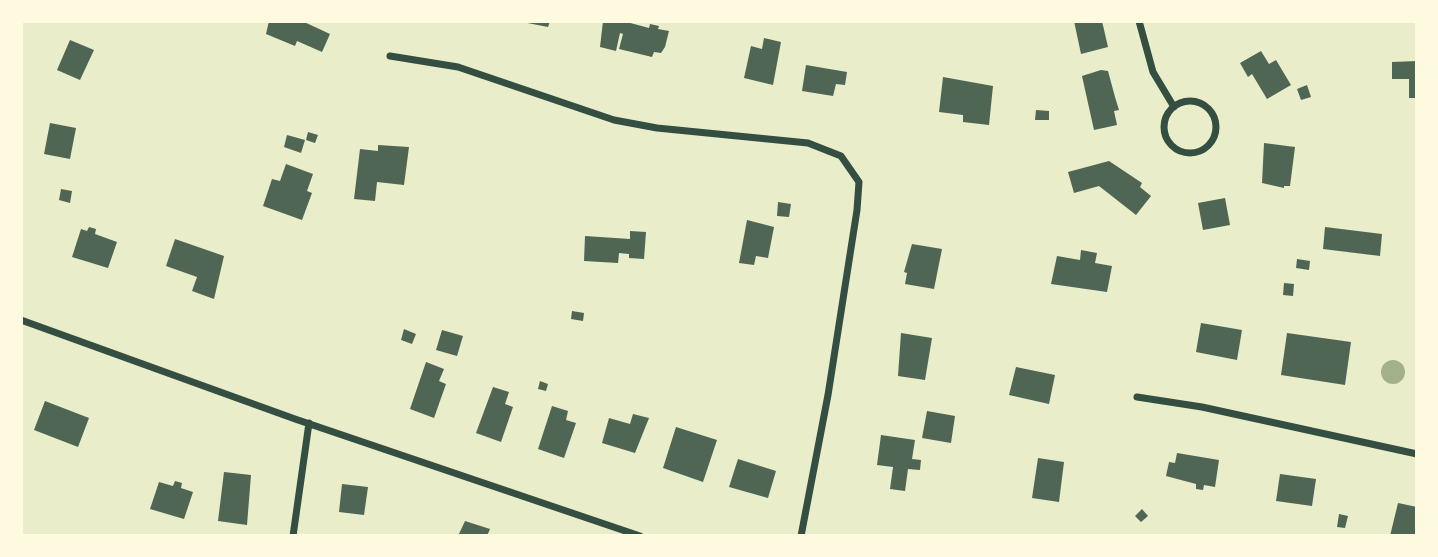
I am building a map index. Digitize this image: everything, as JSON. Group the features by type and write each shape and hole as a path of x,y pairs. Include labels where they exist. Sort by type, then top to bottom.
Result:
{"street":[{"path":"1139,21 1153,72 1174,107"},
{"path":"390,56 458,67 614,120 657,128 808,144 841,156 859,182 857,210 828,395 801,536"},
{"path":"1191,101 1207,108 1216,123 1216,132 1208,146 1193,153 1184,153 1169,143 1164,124 1174,107 1191,101"},
{"path":"21,320 309,423 640,536"},
{"path":"1137,397 1202,407 1417,454"},
{"path":"293,536 309,423"}],"shaded area":[{"path":"1393,360 1401,364 1405,372 1401,380 1393,384 1385,380 1381,372 1385,364"}],"building":[{"path":"269,21 302,21 330,34 322,52 297,41 295,46 266,34"},
{"path":"517,21 550,21 548,27"},
{"path":"603,21 623,21 649,28 650,24 659,26 658,29 669,31 665,47 661,53 654,52 652,57 619,49 623,34 620,33 616,51 600,47"},
{"path":"1074,21 1102,21 1108,47 1081,54"},
{"path":"764,38 781,42 773,85 744,78 751,46 762,49"},
{"path":"70,40 94,50 80,80 57,70"},
{"path":"1261,51 1269,64 1276,60 1291,85 1267,99 1252,74 1248,77 1240,63"},
{"path":"1417,61 1417,98 1409,98 1409,79 1392,79 1392,62"},
{"path":"806,65 847,72 845,85 836,84 833,96 802,91"},
{"path":"1101,70 1108,71 1119,110 1114,111 1117,125 1094,130 1082,76"},
{"path":"943,77 993,86 989,125 963,122 963,115 939,112"},
{"path":"1307,85 1311,97 1301,100 1297,89"},
{"path":"1036,110 1049,111 1049,120 1035,120"},
{"path":"50,123 76,128 70,159 44,154"},
{"path":"308,132 318,135 315,143 306,140"},
{"path":"287,135 305,140 301,153 284,147"},
{"path":"1264,143 1295,147 1290,186 1284,188 1262,183"},
{"path":"378,145 409,147 404,185 377,182 375,201 354,199 360,149 378,151"},
{"path":"1109,161 1142,183 1140,187 1151,196 1136,215 1099,186 1074,193 1068,172"},
{"path":"286,164 313,174 307,191 312,193 302,220 263,206 272,179 280,181"},
{"path":"61,189 72,191 70,203 59,200"},
{"path":"1225,198 1230,225 1203,230 1198,203"},
{"path":"778,202 791,204 789,217 777,216"},
{"path":"747,220 774,227 768,258 756,256 754,265 739,263"},
{"path":"89,227 96,229 95,234 117,242 108,268 72,257 81,229 87,231"},
{"path":"1325,227 1382,234 1380,256 1323,249"},
{"path":"630,231 646,232 644,259 629,258 629,254 619,253 618,263 584,261 585,236 630,239"},
{"path":"175,239 224,256 214,299 192,291 197,277 166,266"},
{"path":"912,244 942,249 934,289 905,284 907,273 904,272"},
{"path":"1081,250 1097,253 1095,263 1112,266 1107,292 1051,284 1057,256 1080,260"},
{"path":"1297,259 1310,261 1309,270 1296,268"},
{"path":"1284,283 1294,284 1293,296 1283,295"},
{"path":"572,311 584,313 583,321 571,319"},
{"path":"1201,323 1242,330 1237,360 1196,352"},
{"path":"404,329 416,334 412,344 401,340"},
{"path":"442,330 463,336 457,356 436,350"},
{"path":"901,333 932,338 925,380 898,376"},
{"path":"1287,333 1351,342 1345,385 1281,375"},
{"path":"426,362 444,369 439,381 446,384 434,418 410,409"},
{"path":"1016,367 1055,375 1049,404 1009,395"},
{"path":"540,381 548,384 546,391 538,389"},
{"path":"493,387 509,392 505,404 513,407 501,442 476,433"},
{"path":"45,401 89,418 78,447 34,430"},
{"path":"552,406 568,411 566,420 576,423 564,458 538,449"},
{"path":"927,411 955,416 951,443 922,438"},
{"path":"633,414 649,418 635,453 602,443 609,418 630,424"},
{"path":"676,427 717,440 703,482 663,468"},
{"path":"881,435 915,440 912,459 921,460 920,470 908,469 905,491 890,489 893,467 877,465"},
{"path":"1177,453 1219,460 1215,487 1204,485 1203,490 1196,489 1196,484 1166,476 1169,462 1175,463"},
{"path":"1038,458 1064,462 1059,502 1032,498"},
{"path":"738,459 776,471 768,498 729,487"},
{"path":"224,472 251,475 247,525 218,521"},
{"path":"1280,474 1316,479 1312,506 1276,501"},
{"path":"175,481 182,483 181,488 193,492 184,519 150,509 159,482 173,486"},
{"path":"342,484 368,487 364,515 339,512"},
{"path":"1398,503 1417,507 1417,536 1390,536"},
{"path":"1142,509 1148,516 1141,522 1135,516"},
{"path":"1339,514 1348,516 1345,528 1337,527"},
{"path":"465,521 490,529 487,536 458,536"}]}
